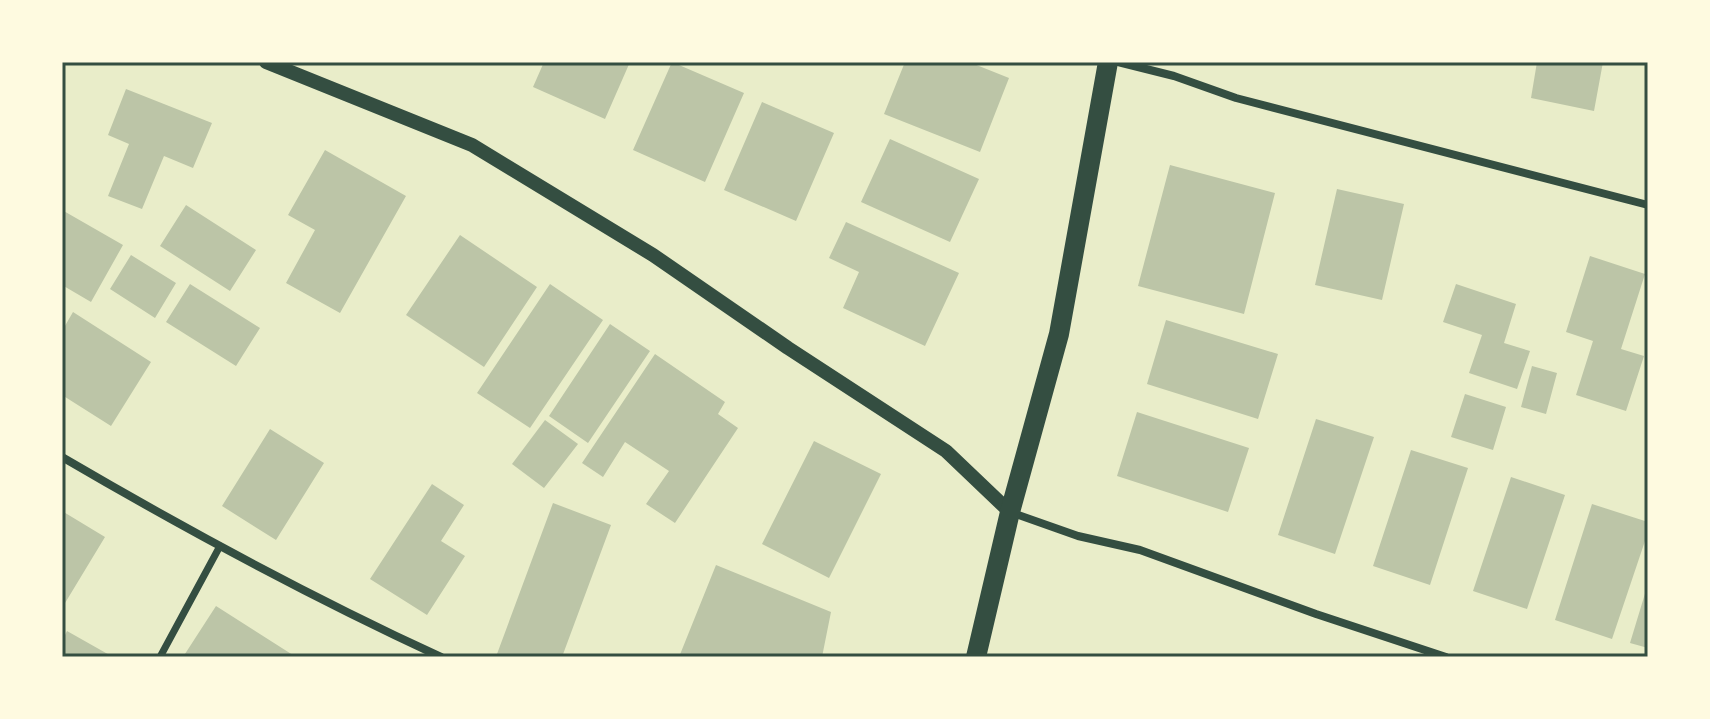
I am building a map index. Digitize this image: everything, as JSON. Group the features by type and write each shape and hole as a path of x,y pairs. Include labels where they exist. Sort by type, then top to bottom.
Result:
{"main road":[{"path":"976,657 1010,512 1059,334 1108,62"}],"street":[{"path":"266,62 472,145 653,255 946,451 1010,512 1078,536 1140,550 1446,657"},
{"path":"1118,62 1174,76 1236,98 1648,205"},
{"path":"62,457 220,546 441,657"},
{"path":"160,657 220,546"}],"building":[{"path":"544,62 630,62 605,119 533,87"},
{"path":"672,62 744,93 705,182 633,150"},
{"path":"905,62 969,62 1009,78 980,152 884,114"},
{"path":"1537,62 1603,62 1594,111 1531,98"},
{"path":"126,89 212,123 193,168 164,156 142,209 108,196 129,144 108,135"},
{"path":"762,102 834,133 796,221 724,190"},
{"path":"890,139 979,179 950,242 861,202"},
{"path":"325,150 406,196 340,313 286,283 315,230 288,215"},
{"path":"1170,165 1275,193 1244,314 1138,286"},
{"path":"1337,189 1404,204 1382,300 1315,285"},
{"path":"186,205 256,250 230,291 160,246"},
{"path":"62,210 123,245 91,302 62,285"},
{"path":"846,222 959,273 925,346 843,308 859,272 829,258"},
{"path":"460,235 537,287 484,367 406,315"},
{"path":"131,255 176,283 155,318 110,289"},
{"path":"1590,256 1645,274 1621,349 1644,356 1626,411 1576,395 1593,341 1566,332"},
{"path":"190,284 260,328 236,366 166,322"},
{"path":"550,284 603,320 530,428 477,393"},
{"path":"1456,284 1516,304 1504,343 1530,351 1517,389 1469,373 1482,335 1443,322"},
{"path":"73,312 151,362 111,426 62,395 62,331"},
{"path":"1166,320 1278,354 1258,419 1147,384"},
{"path":"610,324 650,351 588,443 549,416"},
{"path":"655,354 725,402 718,414 738,428 675,523 646,504 669,471 625,442 603,477 582,463"},
{"path":"1532,366 1557,373 1546,414 1521,407"},
{"path":"1465,394 1506,407 1493,450 1451,437"},
{"path":"1137,412 1249,448 1228,512 1117,476"},
{"path":"1316,419 1374,437 1335,554 1278,535"},
{"path":"545,420 578,444 544,488 512,464"},
{"path":"270,429 324,463 276,540 222,506"},
{"path":"814,441 881,474 829,578 762,544"},
{"path":"1411,450 1468,468 1430,585 1373,566"},
{"path":"1511,477 1565,495 1527,609 1473,591"},
{"path":"432,484 464,505 441,541 465,556 427,615 370,579"},
{"path":"553,503 611,525 562,657 505,657 497,654"},
{"path":"1592,504 1648,522 1648,532 1612,639 1555,620"},
{"path":"62,511 105,537 62,608"},
{"path":"716,565 831,612 822,657 679,657"},
{"path":"1648,587 1648,648 1630,643"},
{"path":"216,606 296,657 183,657"},
{"path":"67,631 113,657 62,657 62,641"}]}
